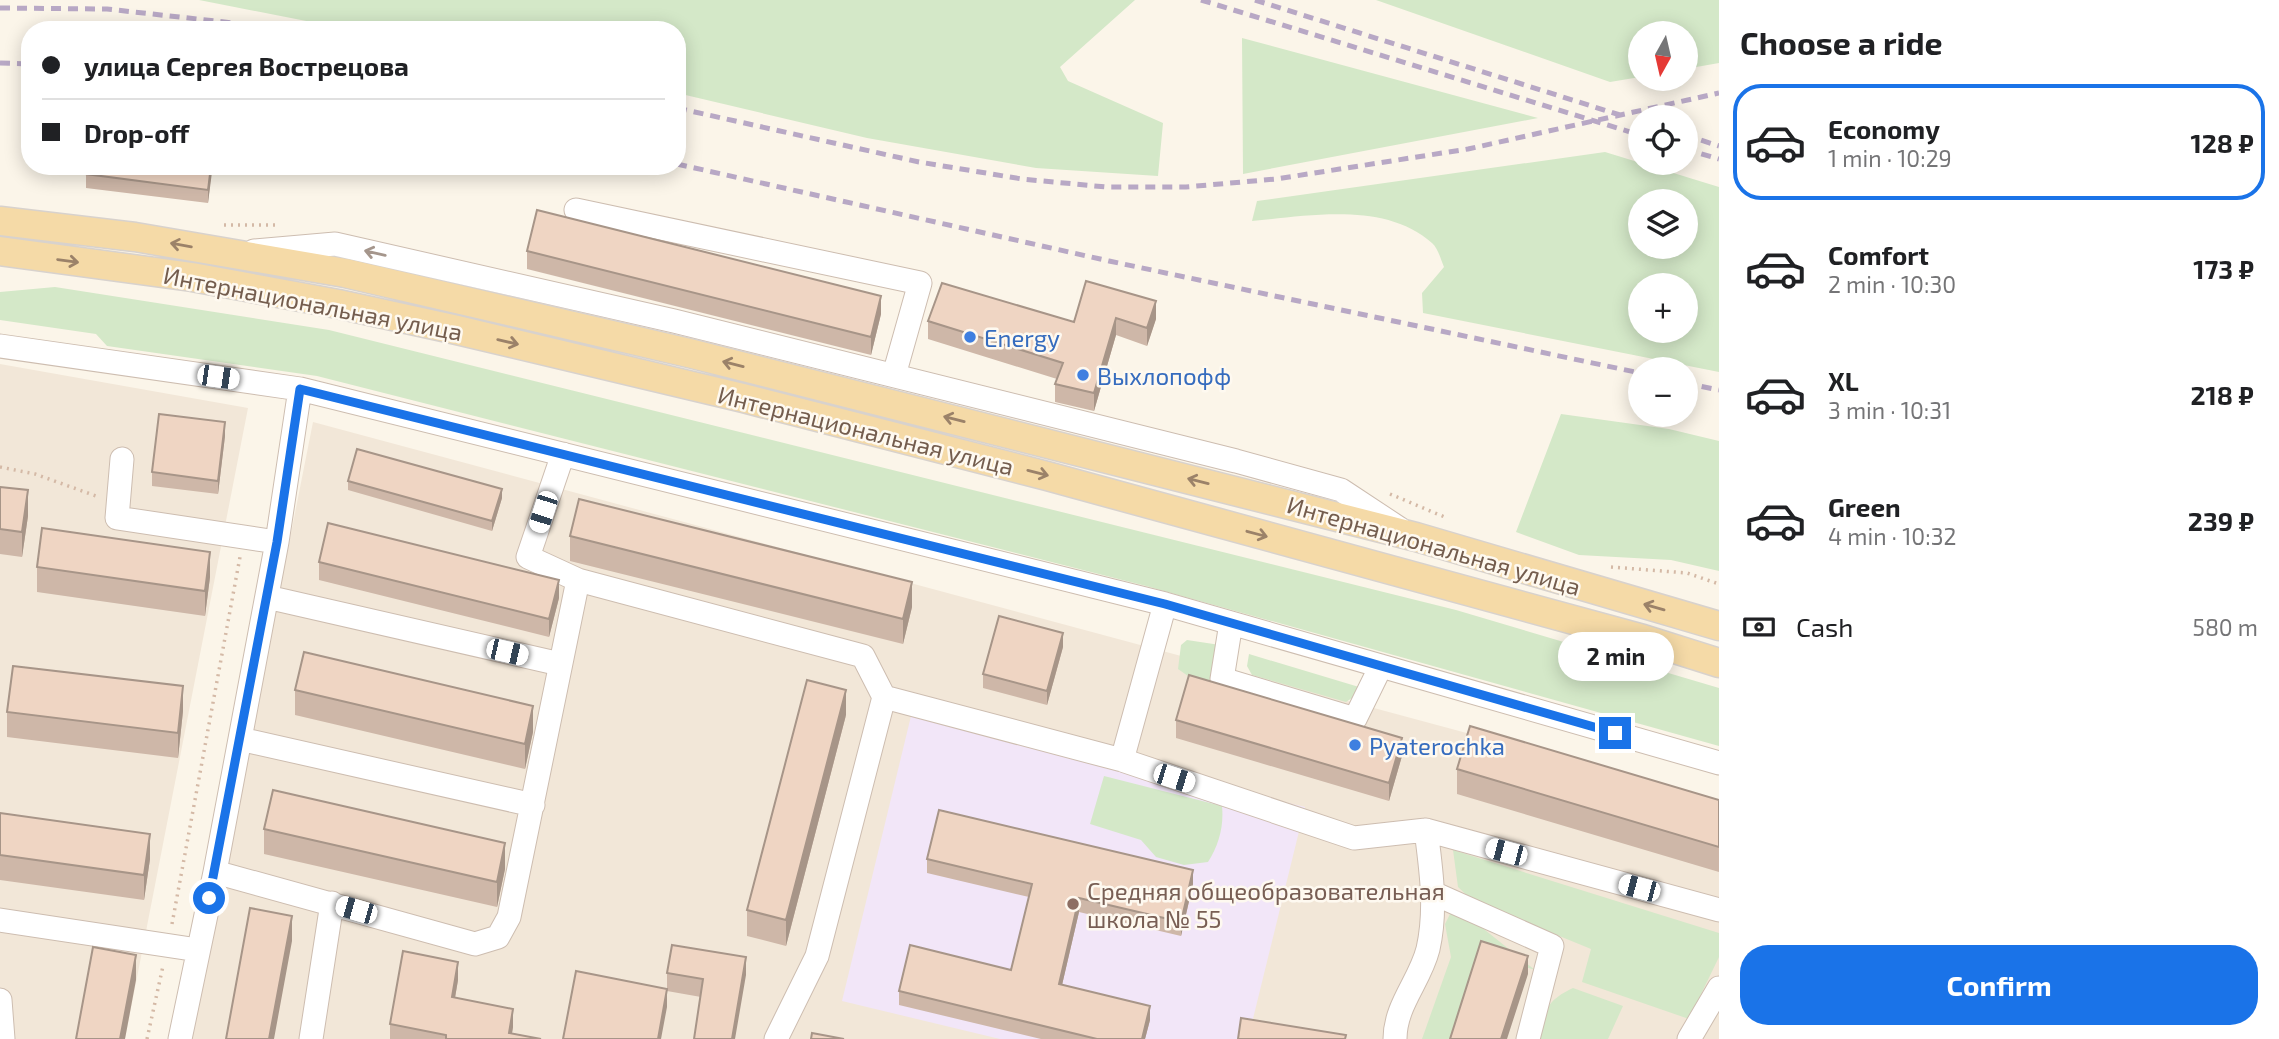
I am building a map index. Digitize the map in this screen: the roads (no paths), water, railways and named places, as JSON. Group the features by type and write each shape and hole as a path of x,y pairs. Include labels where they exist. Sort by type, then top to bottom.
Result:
{"main road":[{"name":"Интернациональная улица","path":"0,221 135,237 345,273 734,364 1411,536 1719,626"},
{"name":"Интернациональная улица","path":"0,251 192,277 338,304 743,398 1034,472 1643,639 1719,663"}],"street":[{"path":"576,210 920,283 894,374"},
{"path":"230,253 335,244 894,374 1341,490 1411,536"},
{"path":"338,304 345,273"},
{"path":"0,346 300,389 1165,604 1719,763"},
{"path":"180,1039 267,597 300,389"},
{"path":"563,454 528,557 578,580 863,656 884,697 817,956 776,1039"},
{"path":"122,459 117,518 277,542"},
{"path":"215,872 475,944 498,937 509,917 578,580"},
{"path":"267,597 560,664"},
{"path":"1122,760 1165,604"},
{"path":"1230,623 1222,680 1355,719 1381,666"},
{"path":"884,697 1122,760 1354,838 1426,830 1719,911"},
{"path":"240,739 533,805"},
{"path":"1395,1039 1395,1022 1428,950 1433,893 1426,830"},
{"path":"1433,893 1552,946 1528,1039"},
{"path":"311,1039 332,903"},
{"path":"0,920 198,950"},
{"path":"1689,1039 1719,988"},
{"path":"0,1000 3,1039"}],"railway":[{"path":"1201,0 1628,131"},
{"path":"1255,0 1620,115"},
{"path":"0,8 107,9 216,21"},
{"path":"0,63 21,64"},
{"path":"686,110 919,162 1022,179 1106,187 1186,187 1276,179 1468,149 1719,93"},
{"path":"1698,139 1719,146"},
{"path":"1698,153 1719,159"},
{"path":"686,166 1109,261 1628,370"},
{"path":"1698,386 1719,390"}],"place":[{"name":"Energy","path":"970,337"},
{"name":"Выхлопофф","path":"1083,375"},
{"name":"Pyaterochka","path":"1355,745"},
{"name":"Средняя общеобразовательная школа № 55","path":"1073,904"}]}
